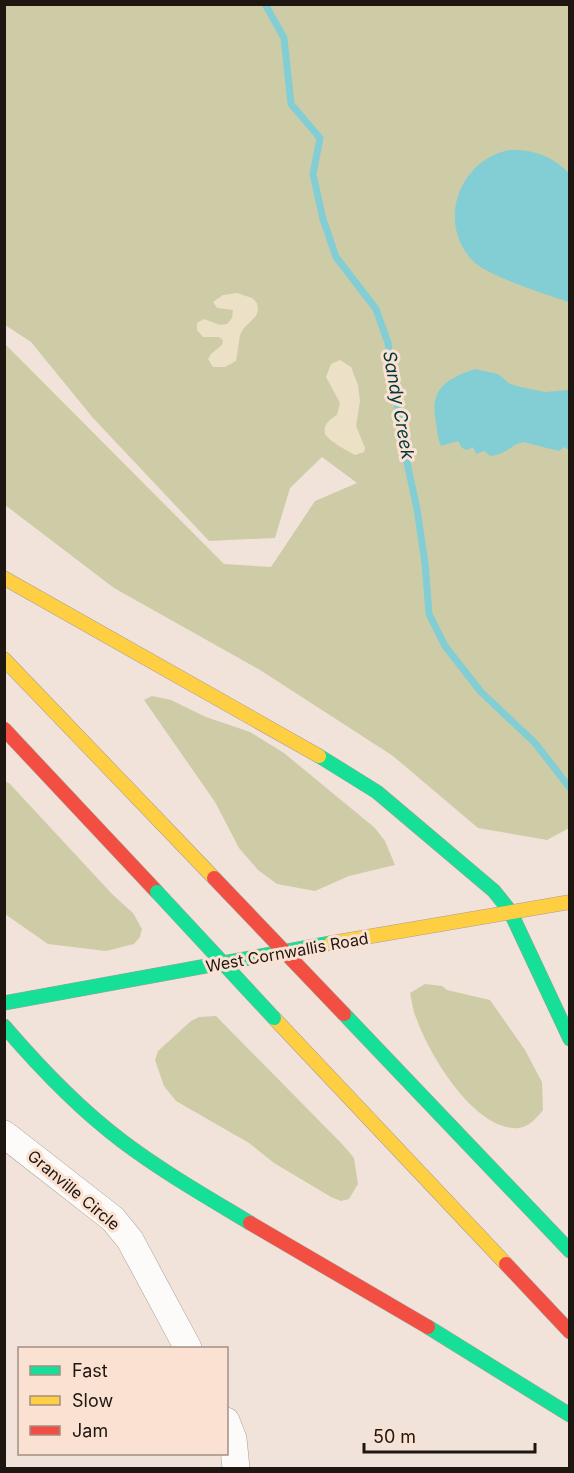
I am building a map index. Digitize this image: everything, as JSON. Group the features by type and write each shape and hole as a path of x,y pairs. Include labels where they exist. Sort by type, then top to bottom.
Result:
{"main road":[{"path":"4,578 305,747 377,792 494,891 510,911 570,1040"},
{"path":"4,659 570,1251"},
{"path":"4,729 570,1332"},
{"name":"West Cornwallis Road","path":"4,1003 510,911 567,903"},
{"path":"4,1026 66,1094 101,1125 136,1151 236,1214 506,1374 570,1415"}],"street":[{"name":"Granville Circle","path":"4,1134 122,1228 187,1347"},
{"path":"228,1426 233,1438 236,1468"}],"shaded area":[{"path":"5,5 569,5 569,828 547,840 478,828 393,756 260,670 114,588 5,505 4,343 224,564 271,567 315,501 357,483 322,457 290,488 275,538 209,541 93,418 31,342 5,325"},
{"path":"152,696 171,700 206,717 250,732 284,753 375,828 385,841 395,865 349,876 315,891 277,884 258,870 239,848 215,802 144,700"},
{"path":"4,781 9,783 113,895 133,913 142,929 140,937 134,944 106,951 48,944 5,914"},
{"path":"425,984 442,986 447,990 490,1000 525,1050 542,1082 543,1110 530,1123 518,1128 498,1124 483,1115 454,1086 432,1052 414,1014 410,993"},
{"path":"216,1016 354,1158 358,1184 349,1199 341,1201 331,1197 274,1163 249,1143 176,1101 164,1086 155,1060 158,1051 191,1021 199,1017"}],"sand":[{"path":"237,293 252,298 257,303 258,310 256,316 240,335 236,361 225,367 213,367 208,359 222,345 223,340 219,337 203,337 197,330 197,323 204,319 220,325 227,324 232,318 233,310 217,308 213,302 223,295"},
{"path":"340,360 351,367 358,385 360,401 356,426 365,448 364,452 355,455 334,443 325,434 326,425 337,415 340,403 326,377 331,364"}],"water":[{"path":"509,150 542,155 556,162 569,173 569,302 492,273 473,261 462,246 456,229 455,212 458,195 466,179 477,166 492,156"},
{"path":"475,369 498,374 510,384 521,387 545,392 569,390 569,450 564,447 559,451 523,442 490,456 484,451 476,454 473,447 467,450 462,448 458,441 441,446 434,411 438,394 448,382"}],"waterway":[{"name":"Sandy Creek","path":"265,4 284,38 291,104 320,138 313,174 323,219 336,257 376,309 388,343 403,444 417,509 425,563 429,614 445,646 481,692 535,743 570,788"}],"traffic: fast":[{"path":"319,756 377,792 494,891 510,911 570,1039"},
{"path":"157,892 274,1018"},
{"path":"4,1003 331,943"},
{"path":"344,1014 570,1251"},
{"path":"4,1026 60,1087 106,1128 169,1174 250,1223"},
{"path":"428,1327 570,1415"}],"traffic: slow":[{"path":"4,578 319,756"},
{"path":"4,659 214,878"},
{"path":"331,943 570,902"},
{"path":"274,1018 506,1264"}],"traffic: jam":[{"path":"4,729 157,892"},
{"path":"214,878 344,1014"},
{"path":"250,1223 428,1327"},
{"path":"506,1264 570,1332"}]}
